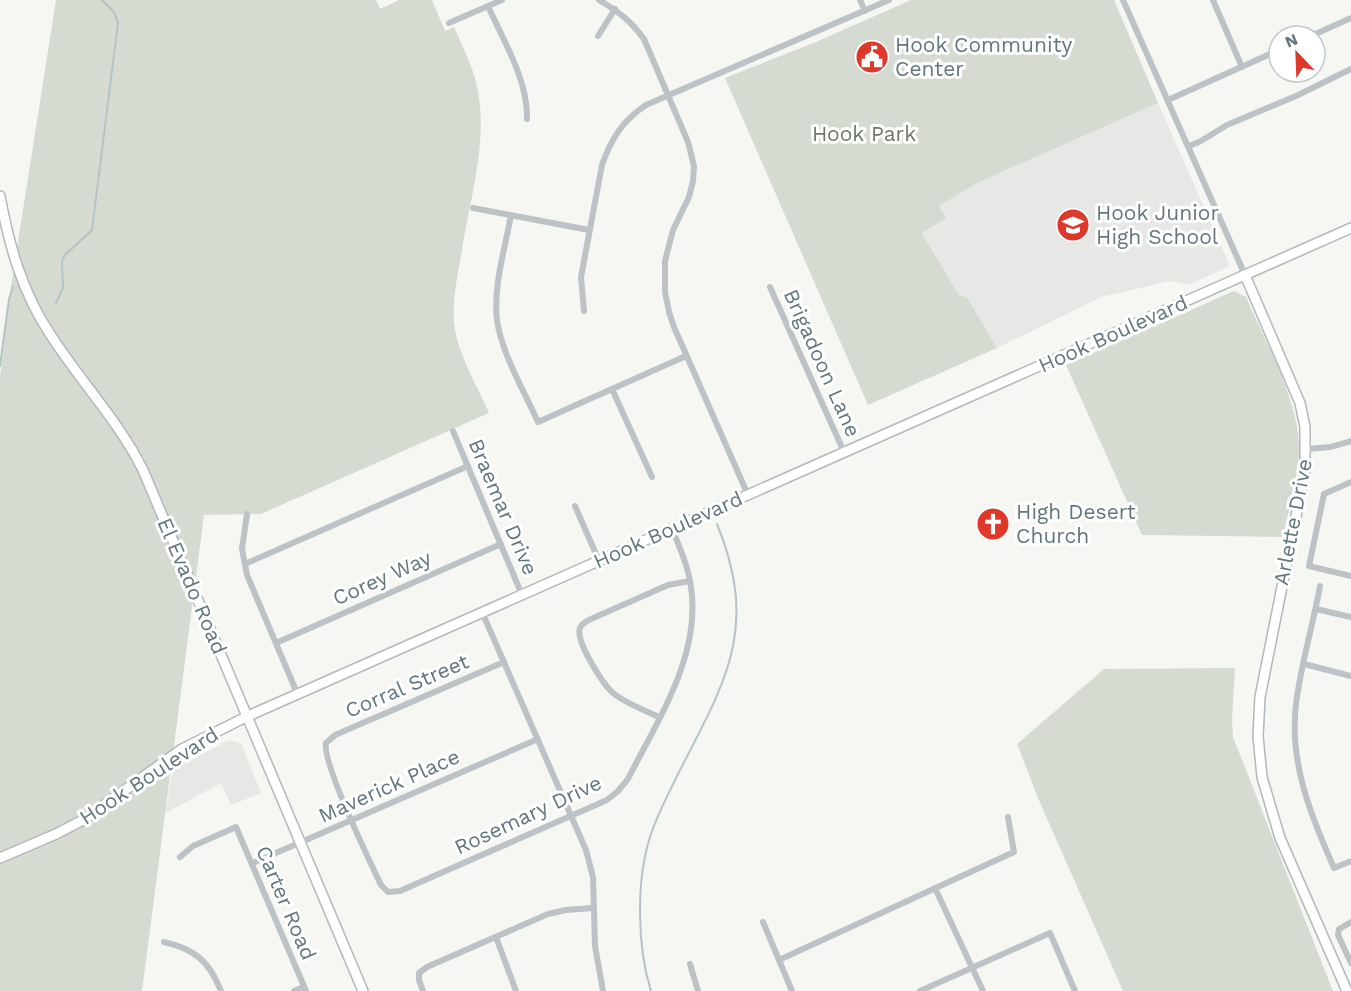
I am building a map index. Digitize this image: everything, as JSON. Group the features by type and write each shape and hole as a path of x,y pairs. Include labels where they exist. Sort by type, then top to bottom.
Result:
{"main road":[{"name":"El Evado Road","path":"0,196 11,246 25,287 49,333 115,421 137,457 363,991"},
{"name":"Hook Boulevard","path":"0,858 82,820 182,749 297,693 1351,228"},
{"name":"Arlette Drive","path":"1245,275 1300,403 1307,449 1305,471 1260,697 1258,736 1262,777 1280,838 1347,991"}],"street":[{"path":"449,23 502,0"},
{"path":"599,0 632,23 644,39 688,142 694,166 693,181 668,249 664,274 669,312 686,356 748,495"},
{"path":"860,0 865,11"},
{"path":"584,311 581,277 602,165 616,133 634,113 668,95 889,0"},
{"name":"Arlette Drive","path":"1123,0 1245,275"},
{"path":"1213,0 1242,67"},
{"path":"488,6 523,84 527,102 526,119"},
{"path":"598,36 615,9"},
{"path":"1327,29 1351,18"},
{"path":"1168,100 1267,56"},
{"path":"1189,146 1202,141 1227,125 1296,96 1351,69"},
{"path":"473,208 589,230"},
{"path":"511,215 496,298 497,318 503,344 538,422 686,356"},
{"name":"Brigadoon Lane","path":"770,287 844,452"},
{"path":"612,389 652,477"},
{"name":"Braemar Drive","path":"453,431 522,595"},
{"path":"1307,449 1331,447 1351,441"},
{"path":"245,564 468,466"},
{"path":"1351,482 1324,494 1309,566 1351,576"},
{"path":"575,506 599,561"},
{"path":"247,514 242,549 247,575 297,693"},
{"name":"Rosemary Drive","path":"352,820 381,885 388,892 400,891 607,800 618,791 628,779 659,717 681,671 690,642 693,620 690,581 685,561 672,529"},
{"name":"Corey Way","path":"276,643 501,544"},
{"path":"659,717 616,695 605,685 596,671 579,630 591,619 668,585 690,581"},
{"path":"1320,586 1296,705 1296,740 1301,782 1314,822 1334,868 1351,861"},
{"path":"1316,609 1351,617"},
{"path":"482,612 586,850 593,877 595,946 603,991"},
{"name":"Corral Street","path":"352,820 326,755 326,743 335,735 504,662"},
{"path":"1304,664 1351,676"},
{"name":"Maverick Place","path":"253,863 538,739"},
{"path":"779,960 1014,852 1008,817"},
{"name":"Carter Road","path":"180,857 193,846 236,827 305,989"},
{"path":"935,888 983,991"},
{"path":"423,991 419,973 427,967 548,914 593,908"},
{"path":"762,922 792,991"},
{"path":"1351,922 1339,929 1338,935 1351,963"},
{"path":"920,991 1050,933 1076,991"},
{"path":"496,937 516,991"},
{"path":"164,942 182,946 202,958 221,991"},
{"path":"690,964 698,991"},
{"path":"294,991 305,989"}],"shaded area":[{"name":"Hook Junior High School","path":"1158,103 1230,266 1188,285 1170,281 1101,297 997,348 967,297 959,295 922,232 945,218 939,206 979,182"},
{"path":"229,740 241,743 261,793 231,805 221,783 166,813 172,770"}],"green space":[{"path":"56,0 376,0 380,9 399,0 432,0 445,31 454,27 466,53 478,91 481,113 478,160 457,277 454,323 459,346 489,413 261,514 204,515 142,991 0,991 0,377 9,299"},
{"name":"Hook Park","path":"911,0 1114,0 1158,103 979,182 939,206 946,218 922,233 959,295 967,297 997,348 868,405 725,78 816,42"},
{"path":"1234,291 1246,297 1288,392 1298,431 1297,472 1283,537 1142,535 1066,365"},
{"path":"1235,668 1233,737 1333,991 1123,991 1038,798 1017,744 1104,669"}],"waterway":[{"path":"56,303 63,288 62,261 65,255 92,230 118,23 114,12 102,0"},
{"path":"0,366 9,299 13,287"},
{"path":"651,991 643,955 640,914 645,854 659,813 722,682 731,654 736,625 736,594 730,561 717,524"}],"place":[{"name":"Hook Community Center","path":"872,57"},
{"name":"Hook Junior High School","path":"1073,225"},
{"name":"High Desert Church","path":"993,524"}]}
